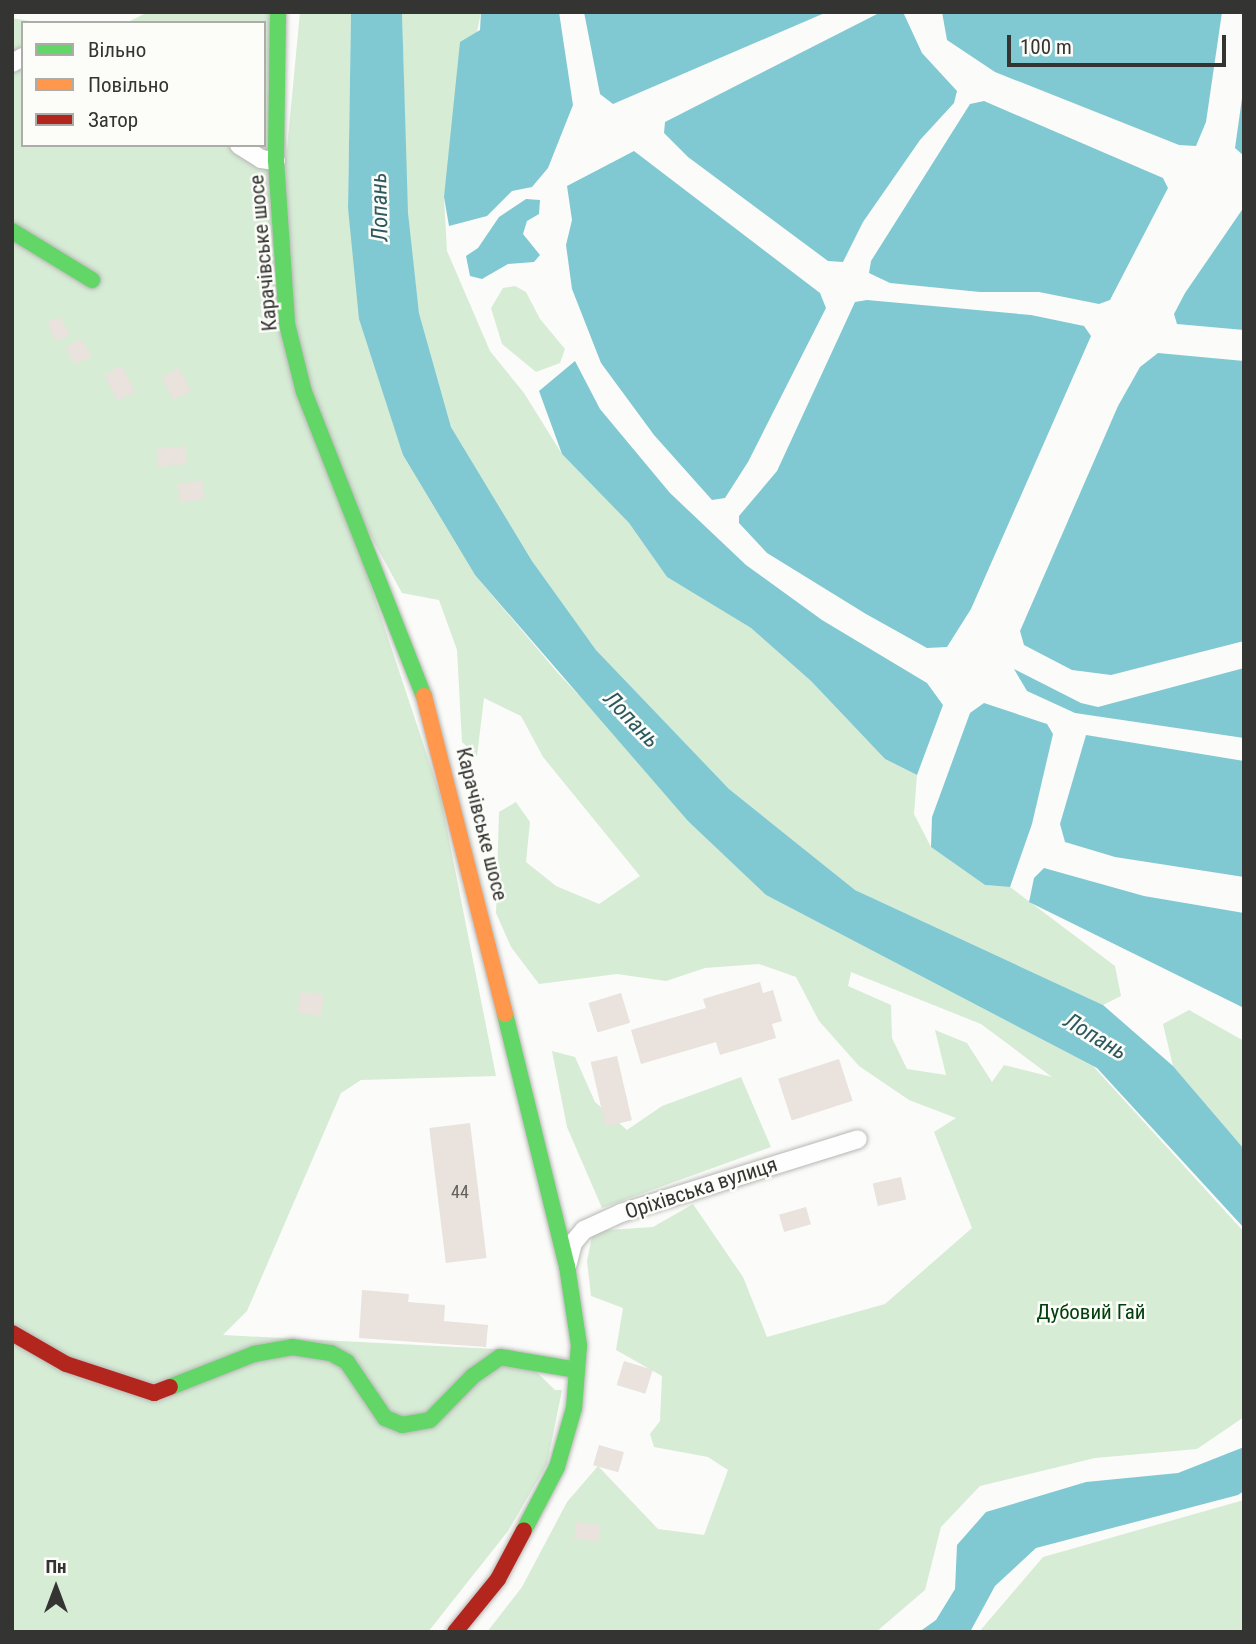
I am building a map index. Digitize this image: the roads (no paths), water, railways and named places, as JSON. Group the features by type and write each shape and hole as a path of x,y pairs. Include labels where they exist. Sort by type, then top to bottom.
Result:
{"street":[{"name":"Карачівське шосе","path":"278,12 276,161 287,324 302,384 435,721 567,1266 579,1345 574,1408 557,1466 498,1579 456,1632"},
{"path":"242,147 261,159 276,161"},
{"path":"12,231 92,280"},
{"name":"Оріхівська вулиця","path":"567,1266 573,1243 584,1230 621,1213 858,1139"},
{"path":"12,1333 66,1364 154,1393 254,1354 292,1347 331,1353 347,1362 385,1418 401,1425 430,1420 473,1376 500,1357 577,1370"}],"water":[{"name":"Лопань","path":"351,12 402,12 408,213 419,313 451,427 532,561 596,650 729,789 855,890 1103,1005 1173,1066 1244,1149 1244,1228 1097,1068 766,895 688,821 475,575 403,455 359,319 348,208"},
{"path":"481,12 559,12 573,105 548,168 532,187 512,191 487,216 449,226 444,197 460,42 480,30"},
{"path":"584,12 827,12 613,104 600,94"},
{"path":"881,12 903,12 922,53 957,91 954,103 920,140 863,222 843,262 828,261 688,157 664,133 665,122"},
{"path":"942,12 1222,12 1206,122 1196,146 1179,145 995,72 947,40"},
{"path":"1244,84 1244,156 1235,148"},
{"path":"984,101 1163,178 1168,188 1110,300 1099,304 1039,292 980,292 890,283 869,273 871,261 970,104"},
{"path":"634,151 820,293 826,308 748,462 725,498 712,500 654,435 601,363 572,289 566,245 572,220 567,186"},
{"path":"526,199 540,200 539,214 527,221 523,234 540,255 534,262 508,264 482,279 470,276 466,256 478,248 499,217"},
{"path":"1244,207 1244,330 1177,324 1174,314 1185,293"},
{"path":"867,300 1031,315 1084,326 1091,336 971,609 947,647 927,648 866,614 767,553 739,523 739,516 777,471 855,302"},
{"path":"1158,353 1244,361 1244,641 1111,675 1072,670 1024,645 1020,631 1118,406 1140,367"},
{"path":"575,361 600,409 670,493 746,565 822,620 927,683 943,705 917,775 885,759 811,681 751,628 667,577 629,523 562,454 539,391"},
{"path":"1244,668 1244,738 1075,713 1027,691 1014,669 1081,703 1098,707"},
{"path":"984,703 1047,724 1053,734 1032,824 1010,887 985,885 931,847 932,817 970,713"},
{"path":"1086,735 1244,761 1244,877 1115,857 1065,842 1060,824"},
{"path":"1044,868 1144,896 1244,913 1244,1008 1029,902 1034,878"},
{"path":"1244,1447 1244,1491 1238,1495 1036,1548 995,1586 970,1632 919,1632 936,1620 955,1589 957,1545 986,1512 1086,1482 1178,1473"}],"park label":[{"name":"Дубовий Гай","path":"1091,1312"}]}
